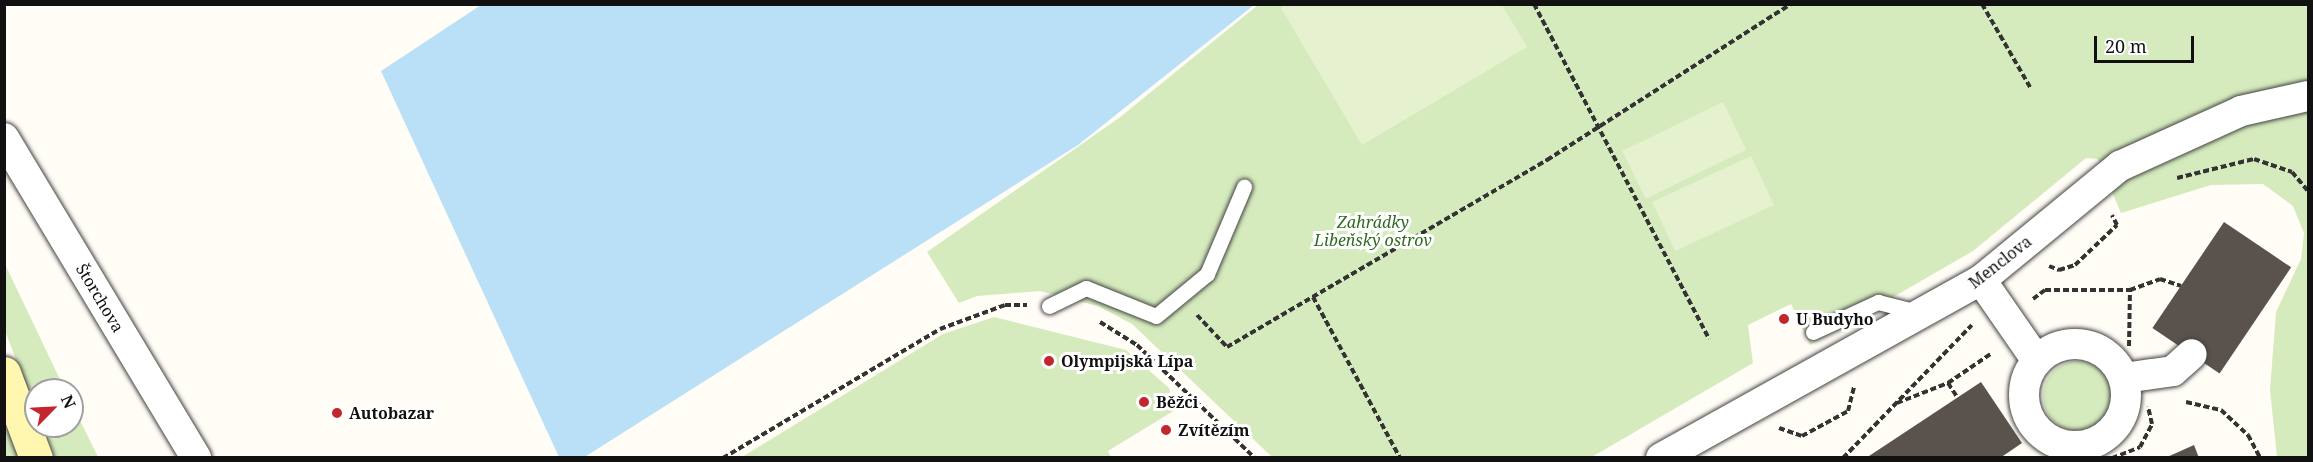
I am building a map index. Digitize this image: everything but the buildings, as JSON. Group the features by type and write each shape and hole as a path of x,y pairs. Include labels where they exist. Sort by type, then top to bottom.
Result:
{"main road":[{"path":"4,373 36,458"}],"street":[{"name":"Menclova","path":"1678,453 1981,280 2120,166 2241,111 2308,96"},
{"name":"Štorchova","path":"4,138 196,458"},
{"path":"1981,280 2037,361"},
{"path":"2079,344 2107,356 2130,377 2126,399 2114,428 2102,438 2067,451 2034,425 2026,410 2024,392 2037,361 2063,345 2079,344"},
{"path":"2130,377 2173,370 2192,354"}],"lane":[{"path":"1049,306 1086,288 1156,316 1182,299 1206,274 1244,187"},
{"path":"1813,332 1878,302 1921,313"}],"path":[{"path":"1534,4 1600,126 1709,339"},
{"path":"1182,299 1227,347 1600,126 1791,4"},
{"path":"1983,4 2031,89"},
{"path":"2166,182 2218,164 2254,159 2292,172 2308,191"},
{"path":"2037,267 2075,265 2117,225 2108,208"},
{"path":"2112,458 2140,447 2152,424 2130,377 2130,290"},
{"path":"1313,297 1400,458"},
{"path":"723,458 940,329 1005,305 1049,306 1090,317 1137,345 1255,458"},
{"path":"1843,458 1971,326 1999,306"},
{"path":"1948,383 1958,397"},
{"path":"2181,401 2221,410 2248,435 2260,458"}],"green space":[{"path":"1287,4 1502,5 1527,47 1362,145 1281,8"},
{"name":"Zahrádky Libeňský ostrov","path":"1258,5 2308,5 2308,457 2277,457 2270,390 2276,312 2301,259 2304,233 2293,206 2263,184 2211,185 2121,213 2098,159 2086,158 1973,251 1810,345 1791,304 1748,325 1753,363 1590,458 1272,457 1132,324 1098,306 1040,291 977,296 959,303 927,252 1119,118"},
{"path":"1723,102 1746,150 1646,199 1622,151"},
{"path":"1751,156 1774,205 1675,251 1652,202"},
{"path":"4,262 59,378 24,378 24,380 5,331"},
{"path":"994,317 1126,350 1169,388 1175,410 1108,451 1111,457 742,457 943,334"},
{"path":"2078,361 2091,364 2103,371 2110,383 2113,396 2110,409 2103,421 2091,428 2078,431 2065,428 2053,421 2046,409 2043,396 2046,383 2053,371 2065,364"},
{"path":"5,404 26,457 5,457"},
{"path":"84,428 98,457 55,457 47,438 84,438"}],"water":[{"path":"481,5 1254,5 1078,145 583,458 559,457 381,71"}],"place":[{"name":"U Budyho","path":"1784,319"},
{"name":"Olympijská Lípa","path":"1049,361"},
{"name":"Běžci","path":"1144,402"},
{"name":"Autobazar","path":"337,413"},
{"name":"Zvítězím","path":"1166,430"}]}
